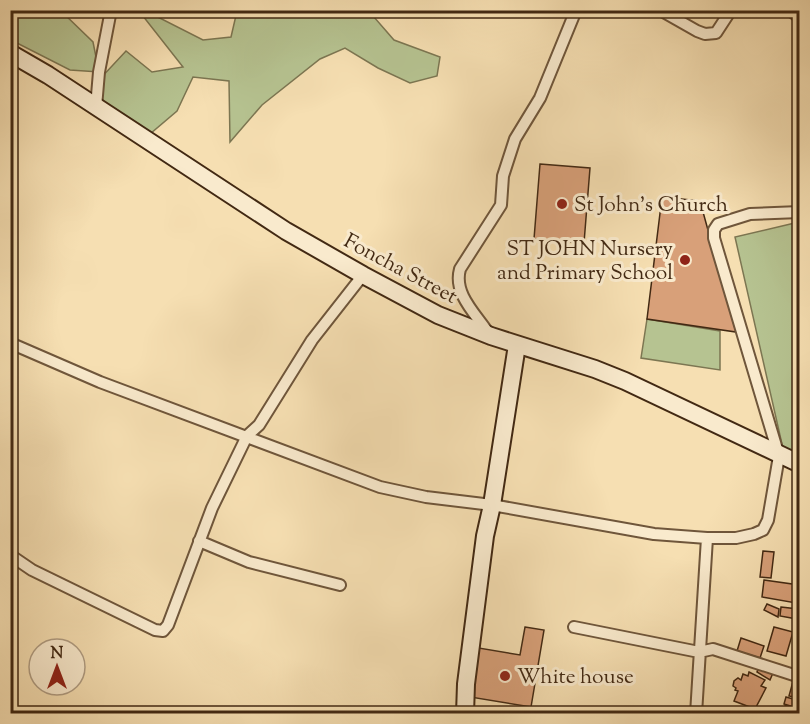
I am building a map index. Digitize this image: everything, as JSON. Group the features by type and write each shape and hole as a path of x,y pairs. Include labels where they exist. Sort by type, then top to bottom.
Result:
{"main road":[{"name":"Foncha Street","path":"10,53 48,75 250,208 363,275 438,315 491,336 595,369 625,381 800,464"},
{"path":"465,714 466,684 483,547 492,505 517,345"}],"street":[{"path":"96,107 99,72 111,10"},
{"path":"491,336 463,297 458,279 460,269 501,205 503,176 515,139 540,98 576,10"},
{"path":"660,10 705,34 716,33 731,10"},
{"path":"790,10 800,18"},
{"path":"10,356 14,344 100,382 380,487 446,501 492,505 654,534 736,538 763,530 768,519 779,456 739,325 714,238 714,230 718,224 750,214 800,212"},
{"path":"10,555 32,570 155,630 163,631 168,625 212,508 247,436 259,425 312,340 363,275"},
{"path":"696,714 707,538"},
{"path":"200,541 249,562 340,585"},
{"path":"574,627 699,652 713,649 800,677"}],"green space":[{"path":"10,11 61,11 93,42 99,72 70,70 11,40"},
{"path":"139,11 146,11 203,40 231,37 237,11 363,11 374,17 394,40 440,57 437,76 410,83 378,68 345,48 320,59 262,105 230,142 229,81 193,77 177,111 144,139 96,107 98,81 126,51 152,72 183,67"},
{"path":"799,222 799,459 784,453 735,237"},
{"path":"647,319 720,331 720,370 641,358"}],"building":[{"name":"St John's Church","path":"540,164 590,168 584,243 534,239"},
{"name":"ST JOHN Nursery and Primary School","path":"662,197 700,201 736,332 647,319"},
{"path":"763,551 774,552 771,578 760,577"},
{"path":"764,580 799,585 796,603 762,597"},
{"path":"767,604 779,609 778,617 764,610"},
{"path":"781,607 798,609 797,619 780,616"},
{"name":"White house","path":"525,627 544,630 531,707 470,697 479,648 520,655"},
{"path":"774,627 793,632 786,656 767,651"},
{"path":"741,638 764,646 760,658 737,651"},
{"path":"759,667 773,673 770,680 757,672"},
{"path":"749,672 765,680 761,686 766,688 755,709 734,701 738,691 733,686 734,681 738,678 741,680 743,674 748,676"},
{"path":"794,678 800,680 800,698 789,696"},
{"path":"786,697 800,701 800,709 784,704"},
{"path":"785,706 794,709 792,714 782,714"}],"place":[{"name":"St John's Church","path":"562,204"},
{"name":"ST JOHN Nursery and Primary School","path":"685,260"},
{"name":"White house","path":"505,676"}]}
